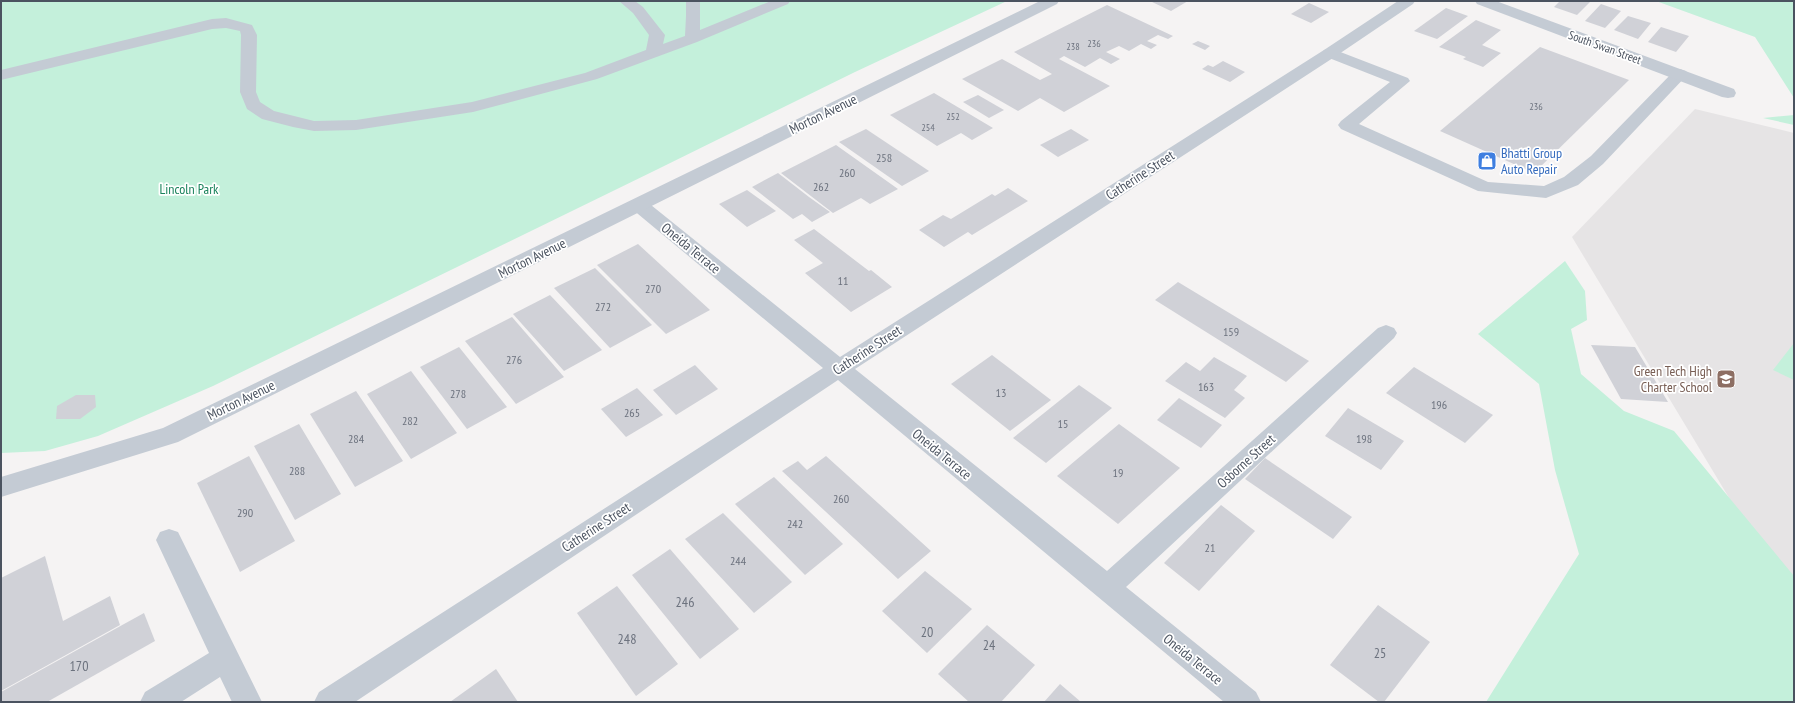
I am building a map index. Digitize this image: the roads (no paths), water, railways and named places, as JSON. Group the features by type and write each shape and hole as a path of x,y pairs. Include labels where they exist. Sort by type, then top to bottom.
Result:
{"street":[{"path":"626,1 638,10 657,35 653,53"},
{"path":"692,39 694,16 693,1"},
{"path":"1,75 212,24 226,23 247,28 249,35 248,92 253,105 268,115 293,122 314,126 356,125 473,107 524,95 591,76 692,39 783,1"},
{"name":"Morton Avenue","path":"1,487 170,435 1052,1"},
{"name":"Catherine Street","path":"329,702 838,368 1330,53 1408,1"},
{"name":"South Swan Street","path":"1482,1 1728,93"},
{"path":"1330,53 1402,81 1347,125 1485,186 1546,192 1571,181 1597,160 1680,74"},
{"name":"Oneida Terrace","path":"639,205 1246,702"},
{"name":"Osborne Street","path":"1107,588 1386,333"},
{"path":"169,540 247,702"},
{"path":"155,702 226,658"}],"place":[{"name":"Bhatti Group Auto Repair","path":"1487,161"},
{"name":"Green Tech High Charter School","path":"1726,379"}],"park label":[{"name":"Lincoln Park","path":"189,189"}]}
